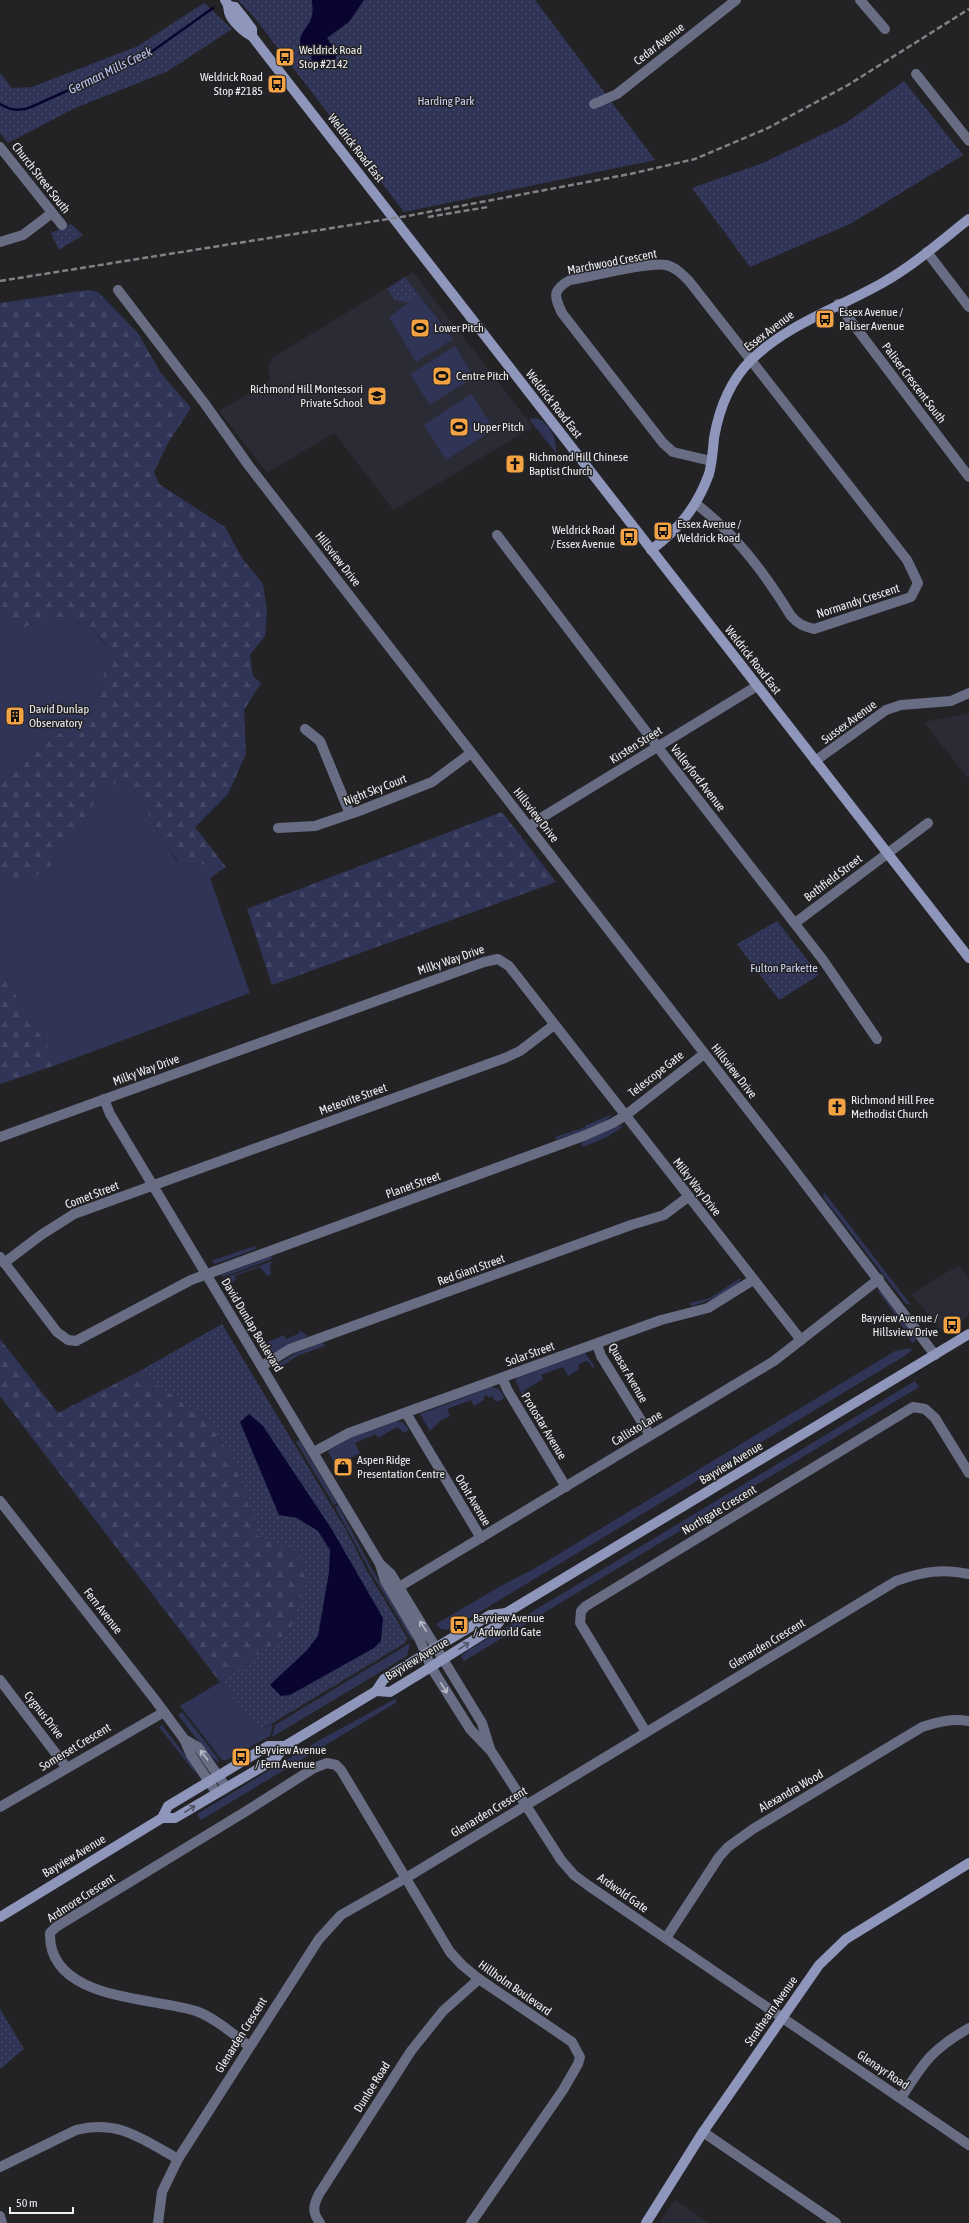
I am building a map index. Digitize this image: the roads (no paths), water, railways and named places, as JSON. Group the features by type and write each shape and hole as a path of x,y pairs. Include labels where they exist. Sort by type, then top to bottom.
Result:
{"street":[{"name":"Cedar Avenue","path":"594,104 617,94 736,0"},
{"path":"860,0 884,28"},
{"name":"Weldrick Road East","path":"227,3 229,13 246,34 252,36 887,854 968,954"},
{"path":"916,74 969,141"},
{"name":"Church Street South","path":"0,147 62,225"},
{"path":"0,242 23,235 52,213"},
{"name":"Essex Avenue","path":"651,550 679,527 696,504 709,474 715,432 725,399 735,379 751,360 795,327 838,304 883,283 927,252 969,219"},
{"path":"927,252 969,307"},
{"name":"Marchwood Crescent","path":"711,461 673,452 663,443 562,313 556,299 557,291 561,285 570,280 650,265 666,265 678,271 689,281 751,360"},
{"name":"Hillsview Drive","path":"118,290 205,404 249,466 935,1355"},
{"name":"Paliser Crescent South","path":"838,304 969,477"},
{"name":"Normandy Crescent","path":"696,504 720,522 737,541 791,616 798,624 805,627 814,629 911,596 915,591 918,583 907,560 751,360"},
{"name":"Valleyford Avenue","path":"497,535 657,747 823,960 877,1039"},
{"name":"Kirsten Street","path":"529,827 541,818 757,686"},
{"name":"Sussex Avenue","path":"815,761 886,710 901,705 951,701 969,693"},
{"path":"305,729 320,741 350,814"},
{"name":"Night Sky Court","path":"278,828 315,826 350,814 432,782 471,753"},
{"name":"Bothfield Street","path":"795,923 928,823"},
{"name":"Milky Way Drive","path":"0,1137 491,959 498,959 509,966 800,1340"},
{"name":"Meteorite Street","path":"154,1186 505,1058 520,1051 554,1025"},
{"name":"Telescope Gate","path":"626,1115 704,1054"},
{"name":"David Dunlap Boulevard","path":"104,1099 110,1114 380,1564 385,1581 420,1640 425,1654"},
{"name":"Planet Street","path":"207,1274 586,1136 626,1115"},
{"name":"Comet Street","path":"2,1260 74,1214 154,1186"},
{"name":"Red Giant Street","path":"262,1366 290,1349 631,1225 658,1218 688,1197"},
{"path":"2,1260 57,1332 68,1340 76,1341 191,1280 207,1274"},
{"name":"Solar Street","path":"314,1452 349,1433 662,1320 708,1308 753,1280"},
{"name":"Callisto Lane","path":"399,1587 774,1361 878,1280"},
{"name":"Bayview Avenue","path":"376,1691 390,1692 496,1626 506,1613 969,1334"},
{"name":"Quasar Avenue","path":"596,1344 650,1436"},
{"name":"Protostar Avenue","path":"502,1378 508,1392 566,1487"},
{"name":"Northgate Crescent","path":"646,1732 580,1623 581,1610 912,1407 925,1409 935,1418 969,1473"},
{"name":"Orbit Avenue","path":"406,1413 480,1538"},
{"name":"Fern Avenue","path":"0,1502 164,1712 184,1739 190,1755 216,1792"},
{"name":"David Dunlap Boulevard","path":"380,1564 391,1574 444,1659"},
{"name":"Glenarden Crescent","path":"158,2223 162,2192 178,2159 319,1939 341,1915 406,1878 896,1581 916,1574 938,1570 969,1574"},
{"name":"Bayview Avenue","path":"0,1917 162,1818 175,1818 216,1792 276,1759 285,1746 376,1691 384,1679 490,1615 506,1613"},
{"name":"Ardwold Gate","path":"425,1654 431,1667 470,1729 491,1751 550,1846 574,1875 782,2017"},
{"name":"Ardwold Gate","path":"444,1659 482,1723 491,1751"},
{"name":"Cygnus Drive","path":"0,1680 66,1767"},
{"name":"Somerset Crescent","path":"0,1807 66,1767 164,1712"},
{"name":"Alexandra Wood","path":"666,1938 728,1847 754,1829 922,1727 945,1720 957,1719 969,1721"},
{"name":"Fern Avenue","path":"184,1739 198,1747 226,1787"},
{"name":"Bayview Avenue","path":"162,1818 168,1806 268,1746 285,1746"},
{"name":"Ardmore Crescent","path":"249,2046 209,2018 196,2012 160,2002 102,1992 85,1985 69,1974 54,1957 50,1944 50,1933 56,1927 242,1814 314,1768 327,1763 336,1765"},
{"name":"Hillholm Boulevard","path":"336,1765 341,1770 450,1952 462,1965 479,1979 572,2042 580,2057 578,2064 563,2090 471,2223"},
{"name":"Strathearn Avenue","path":"646,2223 703,2132 819,1965 846,1939 969,1863"},
{"name":"Dunloe Road","path":"320,2223 314,2215 314,2205 319,2194 411,2051 443,2011 479,1979"},
{"name":"Glenayr Road","path":"782,2017 969,2145"},
{"path":"901,2098 922,2064 933,2051 969,2028"},
{"path":"0,2167 76,2130 89,2127 116,2128 178,2159"},
{"path":"703,2132 836,2223"},
{"path":"0,2216 2,2223"}],"waterway":[{"name":"German Mills Creek","path":"0,104 15,110 27,109 147,55 213,8"}],"railway":[{"path":"0,281 407,216 630,174 695,159 768,128 848,85 969,9"},
{"path":"428,217 488,207"}],"place":[{"name":"Weldrick Road Stop #2142","path":"285,57"},
{"name":"Weldrick Road Stop #2185","path":"277,84"},
{"name":"Essex Avenue / Paliser Avenue","path":"825,319"},
{"name":"Lower Pitch","path":"420,328"},
{"name":"Centre Pitch","path":"442,376"},
{"name":"Richmond Hill Montessori Private School","path":"377,396"},
{"name":"Upper Pitch","path":"459,427"},
{"name":"Richmond Hill Chinese Baptist Church","path":"515,464"},
{"name":"Essex Avenue / Weldrick Road","path":"663,531"},
{"name":"Weldrick Road / Essex Avenue","path":"629,537"},
{"name":"David Dunlap Observatory","path":"15,716"},
{"name":"Richmond Hill Free Methodist Church","path":"837,1107"},
{"name":"Bayview Avenue / Hillsview Drive","path":"952,1325"},
{"name":"Aspen Ridge Presentation Centre","path":"343,1467"},
{"name":"Bayview Avenue / Ardworld Gate","path":"459,1625"},
{"name":"Bayview Avenue / Fern Avenue","path":"241,1757"}],"park label":[{"name":"Harding Park","path":"446,101"},
{"name":"Fulton Parkette","path":"784,968"}]}
